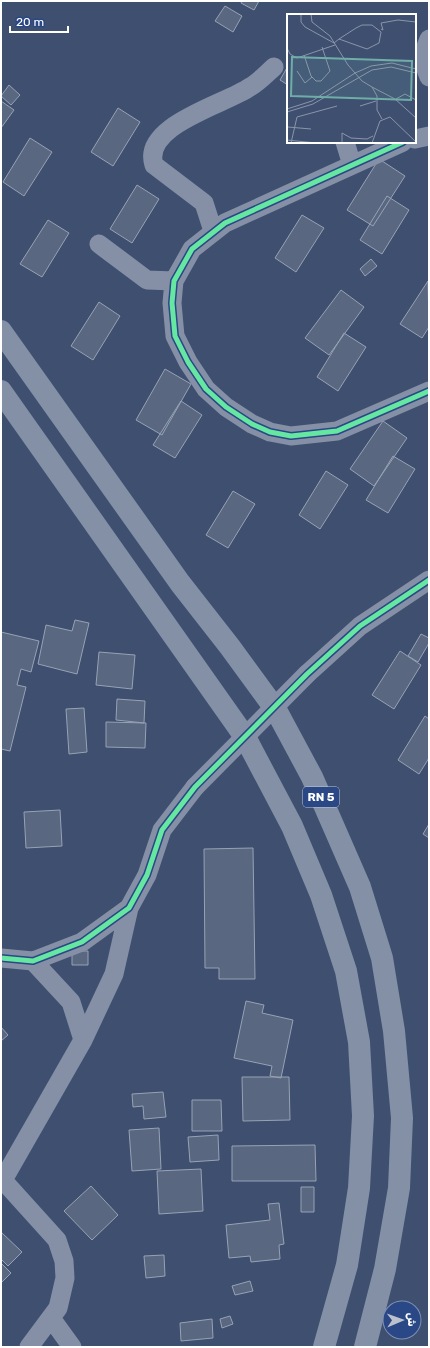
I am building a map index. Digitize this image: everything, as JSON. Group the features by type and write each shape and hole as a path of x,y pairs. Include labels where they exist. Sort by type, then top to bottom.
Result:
{"highway":[{"name":"RN 5","path":"1,331 180,583 230,647 276,710 312,777 360,887 382,958 394,1031 402,1118 399,1188 385,1269 365,1347"},
{"name":"RN 5","path":"1,391 245,737 292,826 321,895 346,971 359,1042 364,1116 359,1188 346,1265 324,1347"}],"street":[{"path":"429,39 423,53 424,67 429,78"},
{"path":"213,231 204,203 154,165 152,157 159,138 176,123 250,88 274,67"},
{"path":"416,139 429,136"},
{"path":"345,143 352,164"},
{"path":"401,143 225,223 192,248 174,281 172,303 175,336 188,362 206,389 226,407 252,424 270,432 291,436 337,431 429,391"},
{"path":"99,244 147,280 174,281"},
{"path":"29,1347 51,1318 62,1297 66,1278 64,1261 57,1240 1,1178 7,1173 83,1040 114,974 130,908 147,876 162,830 196,787 307,674 360,626 429,580"},
{"path":"1,958 33,960 82,942 130,908"},
{"path":"33,960 71,1002 83,1040"},
{"path":"51,1318 72,1347"}],"building":[{"path":"242,1 259,1 254,10 241,3"},
{"path":"225,6 242,16 233,32 215,21"},
{"path":"287,68 287,84 280,80"},
{"path":"9,85 20,95 11,105 1,96"},
{"path":"1,101 14,110 1,128"},
{"path":"118,108 140,122 113,166 91,152"},
{"path":"30,138 52,152 24,196 3,182"},
{"path":"379,159 405,176 373,226 347,210"},
{"path":"137,185 159,199 132,243 110,229"},
{"path":"387,196 409,210 382,254 360,240"},
{"path":"302,215 324,228 296,272 275,258"},
{"path":"48,220 69,233 42,277 20,264"},
{"path":"371,259 377,266 365,276 360,269"},
{"path":"428,281 429,327 422,338 400,324"},
{"path":"341,290 364,307 329,355 305,338"},
{"path":"99,302 120,316 93,360 71,346"},
{"path":"344,333 366,347 338,391 317,377"},
{"path":"165,369 191,384 162,435 136,420"},
{"path":"181,401 202,415 175,458 153,445"},
{"path":"383,421 407,438 374,486 350,469"},
{"path":"393,456 415,469 388,513 366,500"},
{"path":"326,471 348,485 320,529 299,515"},
{"path":"233,491 255,504 228,548 206,535"},
{"path":"75,620 89,623 77,674 38,664 46,625 72,631"},
{"path":"1,632 39,641 31,672 21,669 17,685 26,687 10,751 1,749"},
{"path":"421,634 429,638 429,643 418,662 408,656"},
{"path":"400,651 421,665 394,709 372,695"},
{"path":"99,652 135,655 132,689 96,685"},
{"path":"117,699 145,701 144,723 116,720"},
{"path":"84,708 87,752 69,754 66,709"},
{"path":"425,716 429,719 429,758 419,774 398,760"},
{"path":"106,722 146,723 145,748 106,747"},
{"path":"60,810 62,846 26,848 24,812"},
{"path":"429,824 429,838 423,834"},
{"path":"253,848 255,979 219,979 219,968 205,968 204,849"},
{"path":"72,951 88,951 88,965 72,965"},
{"path":"246,1001 264,1005 262,1013 293,1020 281,1078 270,1076 272,1066 234,1058"},
{"path":"1,1027 8,1035 1,1041"},
{"path":"242,1077 289,1077 290,1120 243,1121"},
{"path":"163,1092 166,1117 144,1119 143,1106 133,1107 132,1094"},
{"path":"192,1100 221,1100 222,1131 192,1131"},
{"path":"159,1128 161,1169 132,1171 129,1130"},
{"path":"218,1135 219,1160 190,1162 188,1137"},
{"path":"315,1145 316,1181 232,1181 232,1146"},
{"path":"201,1169 203,1211 159,1214 157,1171"},
{"path":"91,1186 118,1215 92,1240 64,1211"},
{"path":"301,1187 314,1187 314,1212 301,1212"},
{"path":"279,1203 284,1244 279,1245 280,1259 251,1262 250,1256 229,1258 226,1225 270,1220 268,1204"},
{"path":"1,1232 22,1252 8,1266 1,1259"},
{"path":"164,1255 165,1276 146,1278 144,1256"},
{"path":"1,1263 11,1273 1,1283"},
{"path":"250,1281 253,1291 235,1295 232,1286"},
{"path":"230,1316 233,1324 222,1328 220,1319"},
{"path":"212,1319 213,1338 181,1341 180,1323"}],"cycle path":[{"path":"401,143 225,223 192,249 174,281 172,303 175,336 188,362 206,389 226,407 252,424 270,432 291,436 337,431 429,391"},
{"path":"1,958 33,961 82,942 129,908 147,875 162,830 195,787 307,674 360,626 429,580"}]}
